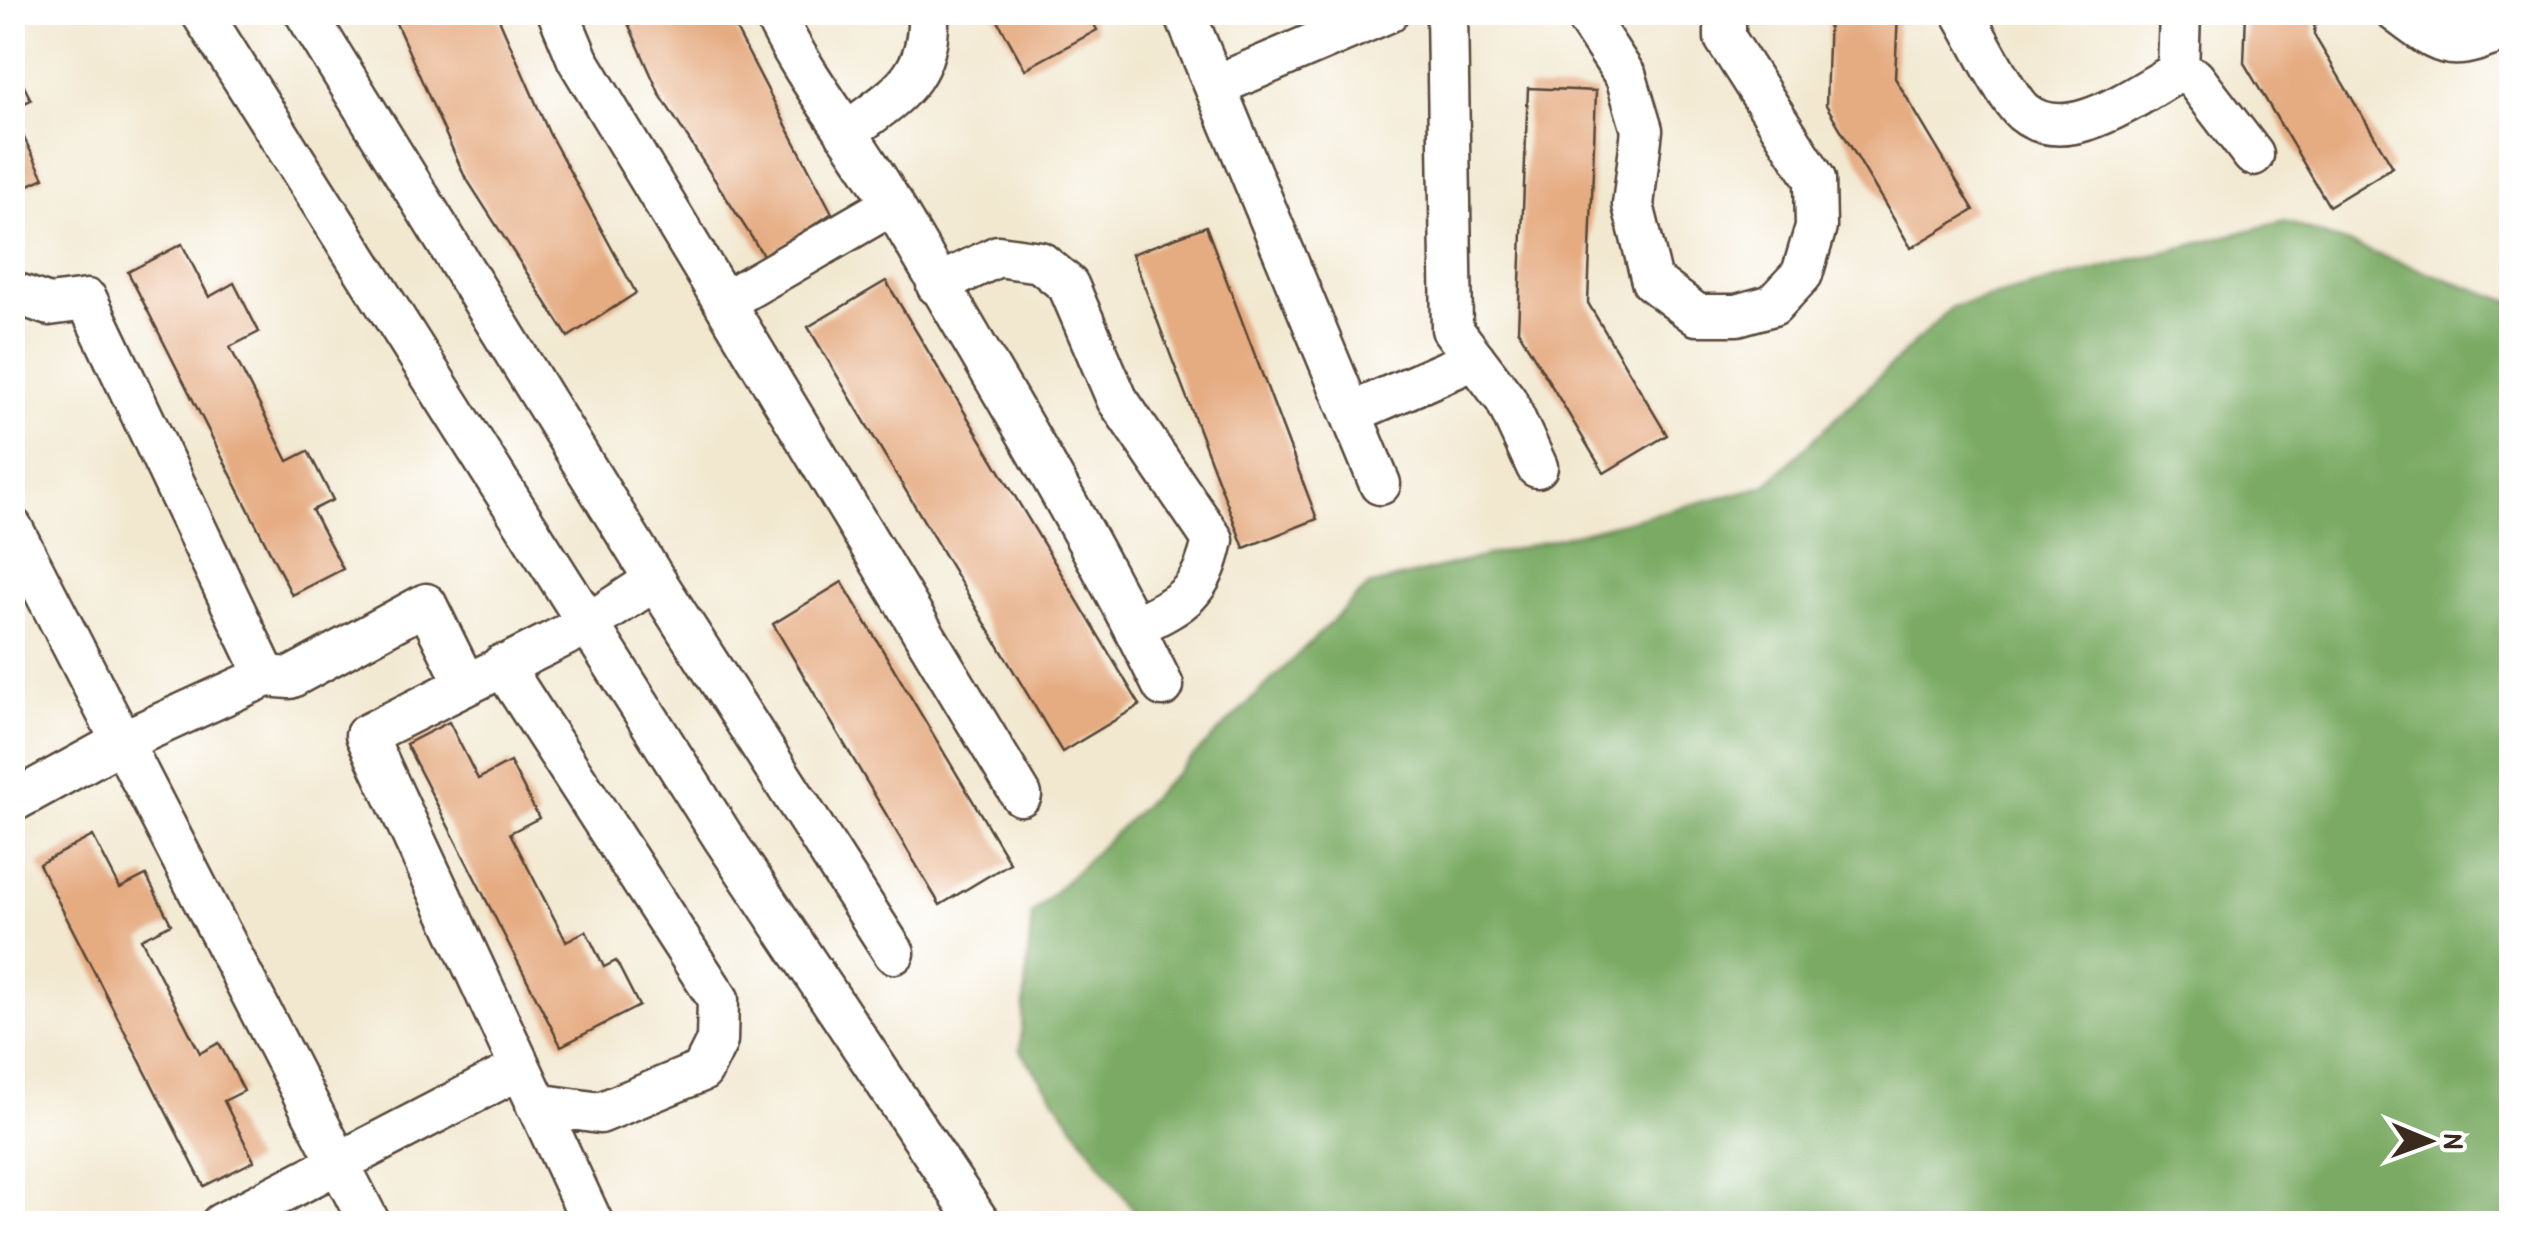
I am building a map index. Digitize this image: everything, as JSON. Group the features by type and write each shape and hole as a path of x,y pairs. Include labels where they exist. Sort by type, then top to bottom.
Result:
{"street":[{"path":"201,12 722,837 980,1224"},
{"path":"305,12 655,580 894,952"},
{"path":"558,12 578,60 1021,795"},
{"path":"773,12 791,50 893,204 1134,627 1163,686"},
{"path":"846,133 915,80 928,45 928,12"},
{"path":"1184,12 1380,484"},
{"path":"1214,86 1388,12"},
{"path":"1448,12 1452,329 1506,400 1537,466"},
{"path":"1582,12 1626,77 1642,130 1633,205 1652,281 1698,315 1737,315 1772,305 1802,274 1816,227 1815,179 1725,38 1725,12"},
{"path":"1962,12 2022,111 2053,127 2087,120 2178,72 2194,78 2253,155"},
{"path":"2178,72 2180,12"},
{"path":"2396,12 2436,44 2468,46 2512,27"},
{"path":"724,302 893,204"},
{"path":"937,285 998,256 1040,262 1068,285 1117,399 1213,540 1206,573 1178,604 1134,627"},
{"path":"12,292 49,304 87,300 266,676"},
{"path":"1351,413 1475,359"},
{"path":"12,528 126,740 370,1224"},
{"path":"594,1224 366,735 588,624 655,580"},
{"path":"12,802 126,740 266,676 290,678 426,604 465,683"},
{"path":"221,1224 339,1162 528,1087 600,1113 702,1071 717,1041 718,999 502,665"}],"green space":[{"path":"2284,221 2511,302 2511,1223 1143,1223 1020,1050 1032,914 1368,586 1765,486 1952,307"}],"building":[{"path":"391,12 496,12 549,133 636,293 568,337 464,175"},
{"path":"623,12 727,12 832,213 765,258 660,95"},
{"path":"993,12 1088,12 1097,30 1025,69"},
{"path":"1829,12 1898,12 1895,78 1974,210 1911,248 1826,105"},
{"path":"2246,12 2315,12 2314,35 2393,167 2329,206 2244,63"},
{"path":"12,63 31,100 12,109"},
{"path":"1528,88 1596,91 1588,303 1667,435 1604,473 1518,330"},
{"path":"12,114 44,178 12,193"},
{"path":"1206,226 1317,519 1244,548 1132,254"},
{"path":"182,244 209,297 234,283 259,332 230,347 288,461 308,451 333,500 312,510 343,569 292,595 128,272"},
{"path":"886,281 1140,705 1062,752 808,327"},
{"path":"842,582 1010,863 940,905 773,624"},
{"path":"449,722 478,779 510,762 539,818 510,833 566,941 586,931 604,967 616,961 639,1006 561,1046 406,744"},
{"path":"93,836 120,888 146,875 171,924 141,939 200,1053 219,1043 244,1091 224,1101 254,1161 204,1186 39,864"}]}
